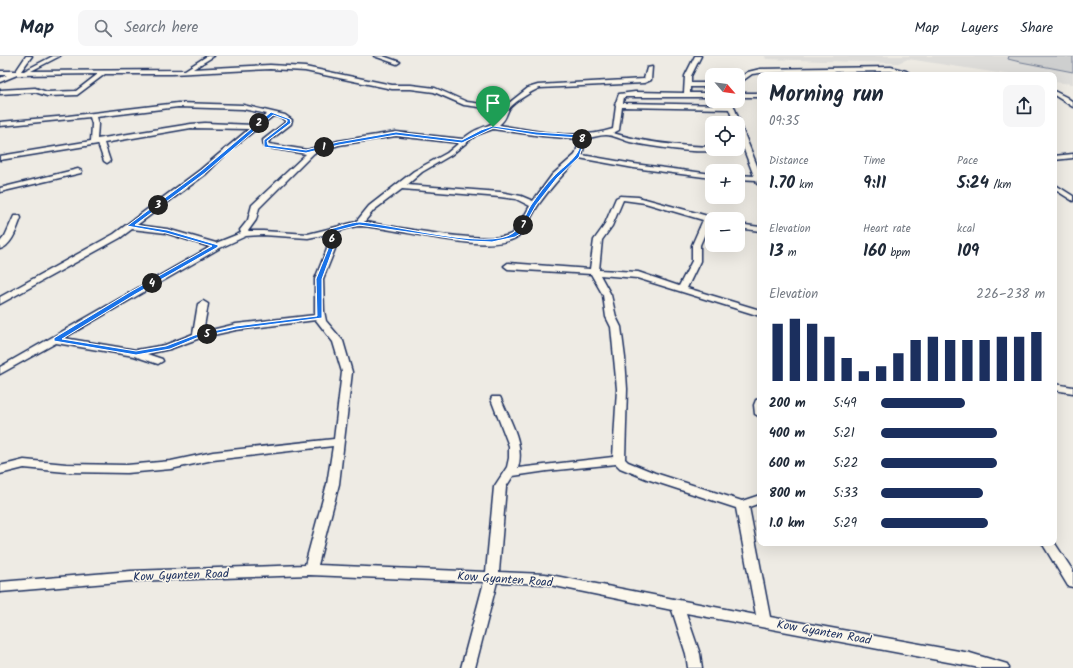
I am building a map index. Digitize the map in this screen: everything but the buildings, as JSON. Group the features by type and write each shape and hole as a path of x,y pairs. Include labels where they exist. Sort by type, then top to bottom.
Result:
{"street":[{"path":"0,80 18,72 29,56"},
{"path":"26,72 57,56"},
{"path":"186,71 211,56"},
{"path":"377,56 397,62"},
{"path":"687,95 688,76 698,56"},
{"path":"0,73 186,71 270,67 309,70 392,87 411,86 435,90 460,103 505,109 534,87 564,84 644,81 648,80 650,68"},
{"path":"759,72 777,70 891,69 904,72"},
{"path":"0,92 35,90 46,94 76,93 104,72"},
{"path":"745,77 750,73 757,72"},
{"path":"687,85 705,85"},
{"path":"359,224 367,212 411,176 453,151 462,141 482,130 493,127 536,134 581,136 607,133 616,130 618,105 621,96 634,94 705,95"},
{"path":"1057,94 1073,104"},
{"path":"745,95 757,95"},
{"path":"618,105 705,104"},
{"path":"0,124 178,105 243,107 272,113 289,120 289,123 265,141 266,146 309,152 338,144 396,134 462,141"},
{"path":"493,127 504,117 505,109"},
{"path":"0,300 117,236 203,172 272,113"},
{"path":"93,115 97,141 107,161"},
{"path":"0,158 191,126 205,125 255,127"},
{"path":"607,133 651,143 705,149"},
{"path":"0,371 56,340 216,246 245,234 263,233 308,236 359,224 470,240 492,241 506,238 518,232 534,205 558,173 578,156 582,143 581,136"},
{"path":"745,143 757,175"},
{"path":"245,234 244,230 252,220 255,207 289,176 311,153 309,152"},
{"path":"578,156 634,166 705,175"},
{"path":"1057,158 1073,156"},
{"path":"0,190 78,171"},
{"path":"745,178 757,180"},
{"path":"399,187 422,187 503,195 526,200 534,205"},
{"path":"1057,188 1073,200"},
{"path":"705,218 689,215 642,200 628,197 620,198 608,226 598,240 594,272 607,295 611,317 616,327 620,350 622,389 619,460 624,465 651,476 742,505 757,500"},
{"path":"0,247 9,236 17,218"},
{"path":"130,226 167,231 216,246"},
{"path":"745,227 757,229"},
{"path":"682,289 696,261 696,245 705,228"},
{"path":"310,570 333,484 347,372 338,341 321,322 320,317 319,279 331,249 332,230"},
{"path":"508,266 638,274 757,312"},
{"path":"198,336 203,304"},
{"path":"136,353 167,347 198,336 236,327 320,317"},
{"path":"56,340 136,353 158,361"},
{"path":"1057,387 1073,390"},
{"path":"468,668 492,577 500,487 509,473 515,458 515,446 496,399"},
{"path":"0,470 24,464 66,468 127,469 171,465 213,456 339,442"},
{"path":"509,473 547,467 619,460"},
{"path":"742,505 764,621"},
{"path":"1050,546 1073,582"},
{"name":"Kow Gyanten Road","path":"0,587 131,576 310,570 545,579 677,606 970,659 1002,668"},
{"path":"677,606 693,654 695,668"}],"shaded area":[{"path":"765,56 1073,56 1073,84 1057,82 1057,72 992,72 908,59 898,63 766,59"},
{"path":"1009,56 1073,56 1073,72 1008,59"}],"route":[{"path":"272,113 283,116 289,120 289,123 265,141 266,146 306,152 325,146 389,134 433,137 462,141 482,130 493,127 536,134 581,136 582,141 578,156 558,173 534,205 518,232 513,236 492,241 470,240 359,224 332,230 331,249 319,279 320,317 236,327 198,336 167,347 136,353 56,340 216,246 198,239 167,231 130,226 203,172 229,148 272,113"}]}
